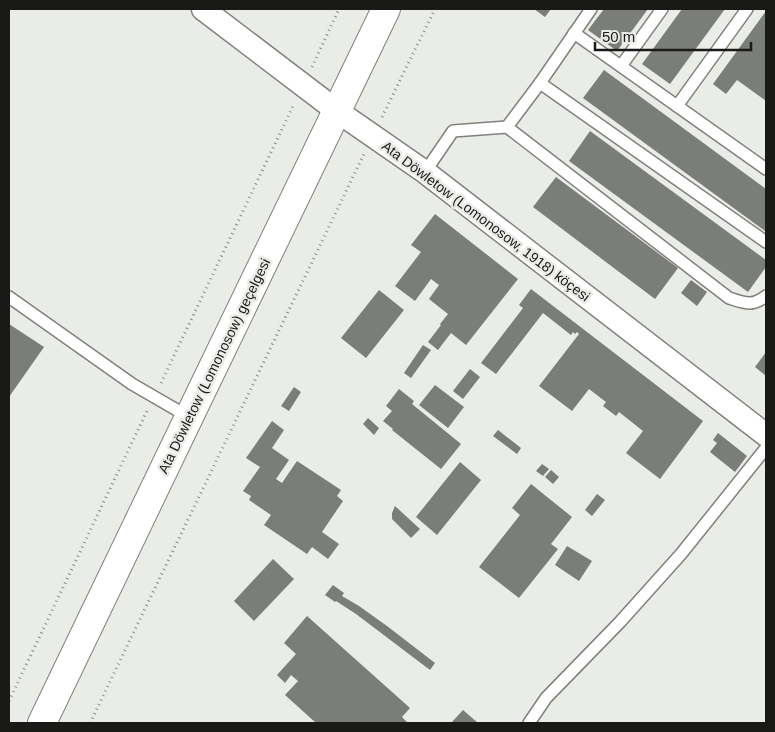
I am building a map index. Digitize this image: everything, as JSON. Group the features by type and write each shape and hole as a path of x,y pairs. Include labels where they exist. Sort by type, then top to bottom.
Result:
{"street":[{"name":"Ata Döwletow (Lomonosow, 1918) köçesi","path":"203,9 337,111 425,172 766,435"},
{"name":"Ata Döwletow (Lomonosow) geçelgesi","path":"42,723 386,9"}],"lane":[{"path":"507,127 591,9"},
{"path":"621,66 662,9"},
{"path":"677,106 747,9"},
{"path":"574,33 766,169"},
{"path":"540,83 766,242"},
{"path":"425,172 453,131 507,127 730,298 748,304 766,296"},
{"path":"9,297 132,384 189,417"},
{"path":"529,723 546,698 620,622 680,554 766,448"}],"path":[{"path":"303,85 339,9"},
{"path":"90,723 435,9"}],"building":[{"path":"534,9 551,9 545,17"},
{"path":"604,9 648,9 617,51 588,30"},
{"path":"682,9 725,9 670,84 642,64"},
{"path":"766,11 766,101 737,80 726,94 713,84"},
{"path":"604,70 766,189 766,230 583,98"},
{"path":"590,131 766,260 766,267 748,292 569,161"},
{"path":"556,177 678,268 655,299 533,207"},
{"path":"435,214 518,279 466,345 451,333 438,350 428,342 448,314 429,299 439,285 431,279 415,301 395,286 421,252 411,245"},
{"path":"691,280 707,292 697,306 681,293"},
{"path":"531,289 703,421 660,479 626,453 643,431 619,412 616,416 603,406 606,402 589,389 572,411 539,386 579,334 577,332 575,334 573,332 571,335 543,313 496,374 481,363 523,308 519,305"},
{"path":"379,290 404,310 366,358 341,338"},
{"path":"9,324 44,347 9,397"},
{"path":"423,345 431,350 411,378 404,373"},
{"path":"766,352 766,376 755,367"},
{"path":"470,369 480,377 463,399 453,391"},
{"path":"435,385 464,407 448,428 419,405"},
{"path":"294,387 301,392 289,411 281,406"},
{"path":"399,389 414,401 412,404 461,444 441,469 383,421 392,411 386,406"},
{"path":"368,418 379,428 374,435 363,424"},
{"path":"272,421 284,430 272,448 289,460 276,479 282,483 297,461 341,490 337,496 343,501 322,532 339,544 328,559 312,547 307,554 264,525 271,515 249,500 251,496 243,491 260,467 246,458"},
{"path":"498,430 521,448 517,454 493,436"},
{"path":"718,433 747,456 735,472 710,452 717,443 713,440"},
{"path":"460,462 481,480 437,535 416,517"},
{"path":"542,464 549,469 543,476 536,471"},
{"path":"551,470 559,477 553,484 545,477"},
{"path":"531,484 572,517 551,544 558,549 519,598 479,567 520,515 512,508"},
{"path":"597,494 605,500 592,516 585,510"},
{"path":"395,506 420,529 411,538 392,519"},
{"path":"567,546 592,561 579,581 555,565"},
{"path":"273,559 294,579 254,621 234,601"},
{"path":"333,585 344,593 342,596 387,626 435,663 430,670 356,614 325,595"},
{"path":"307,616 410,708 402,717 408,723 316,723 285,695 298,681 291,675 285,683 277,675 296,654 284,643"},
{"path":"463,710 478,723 451,723"}]}
